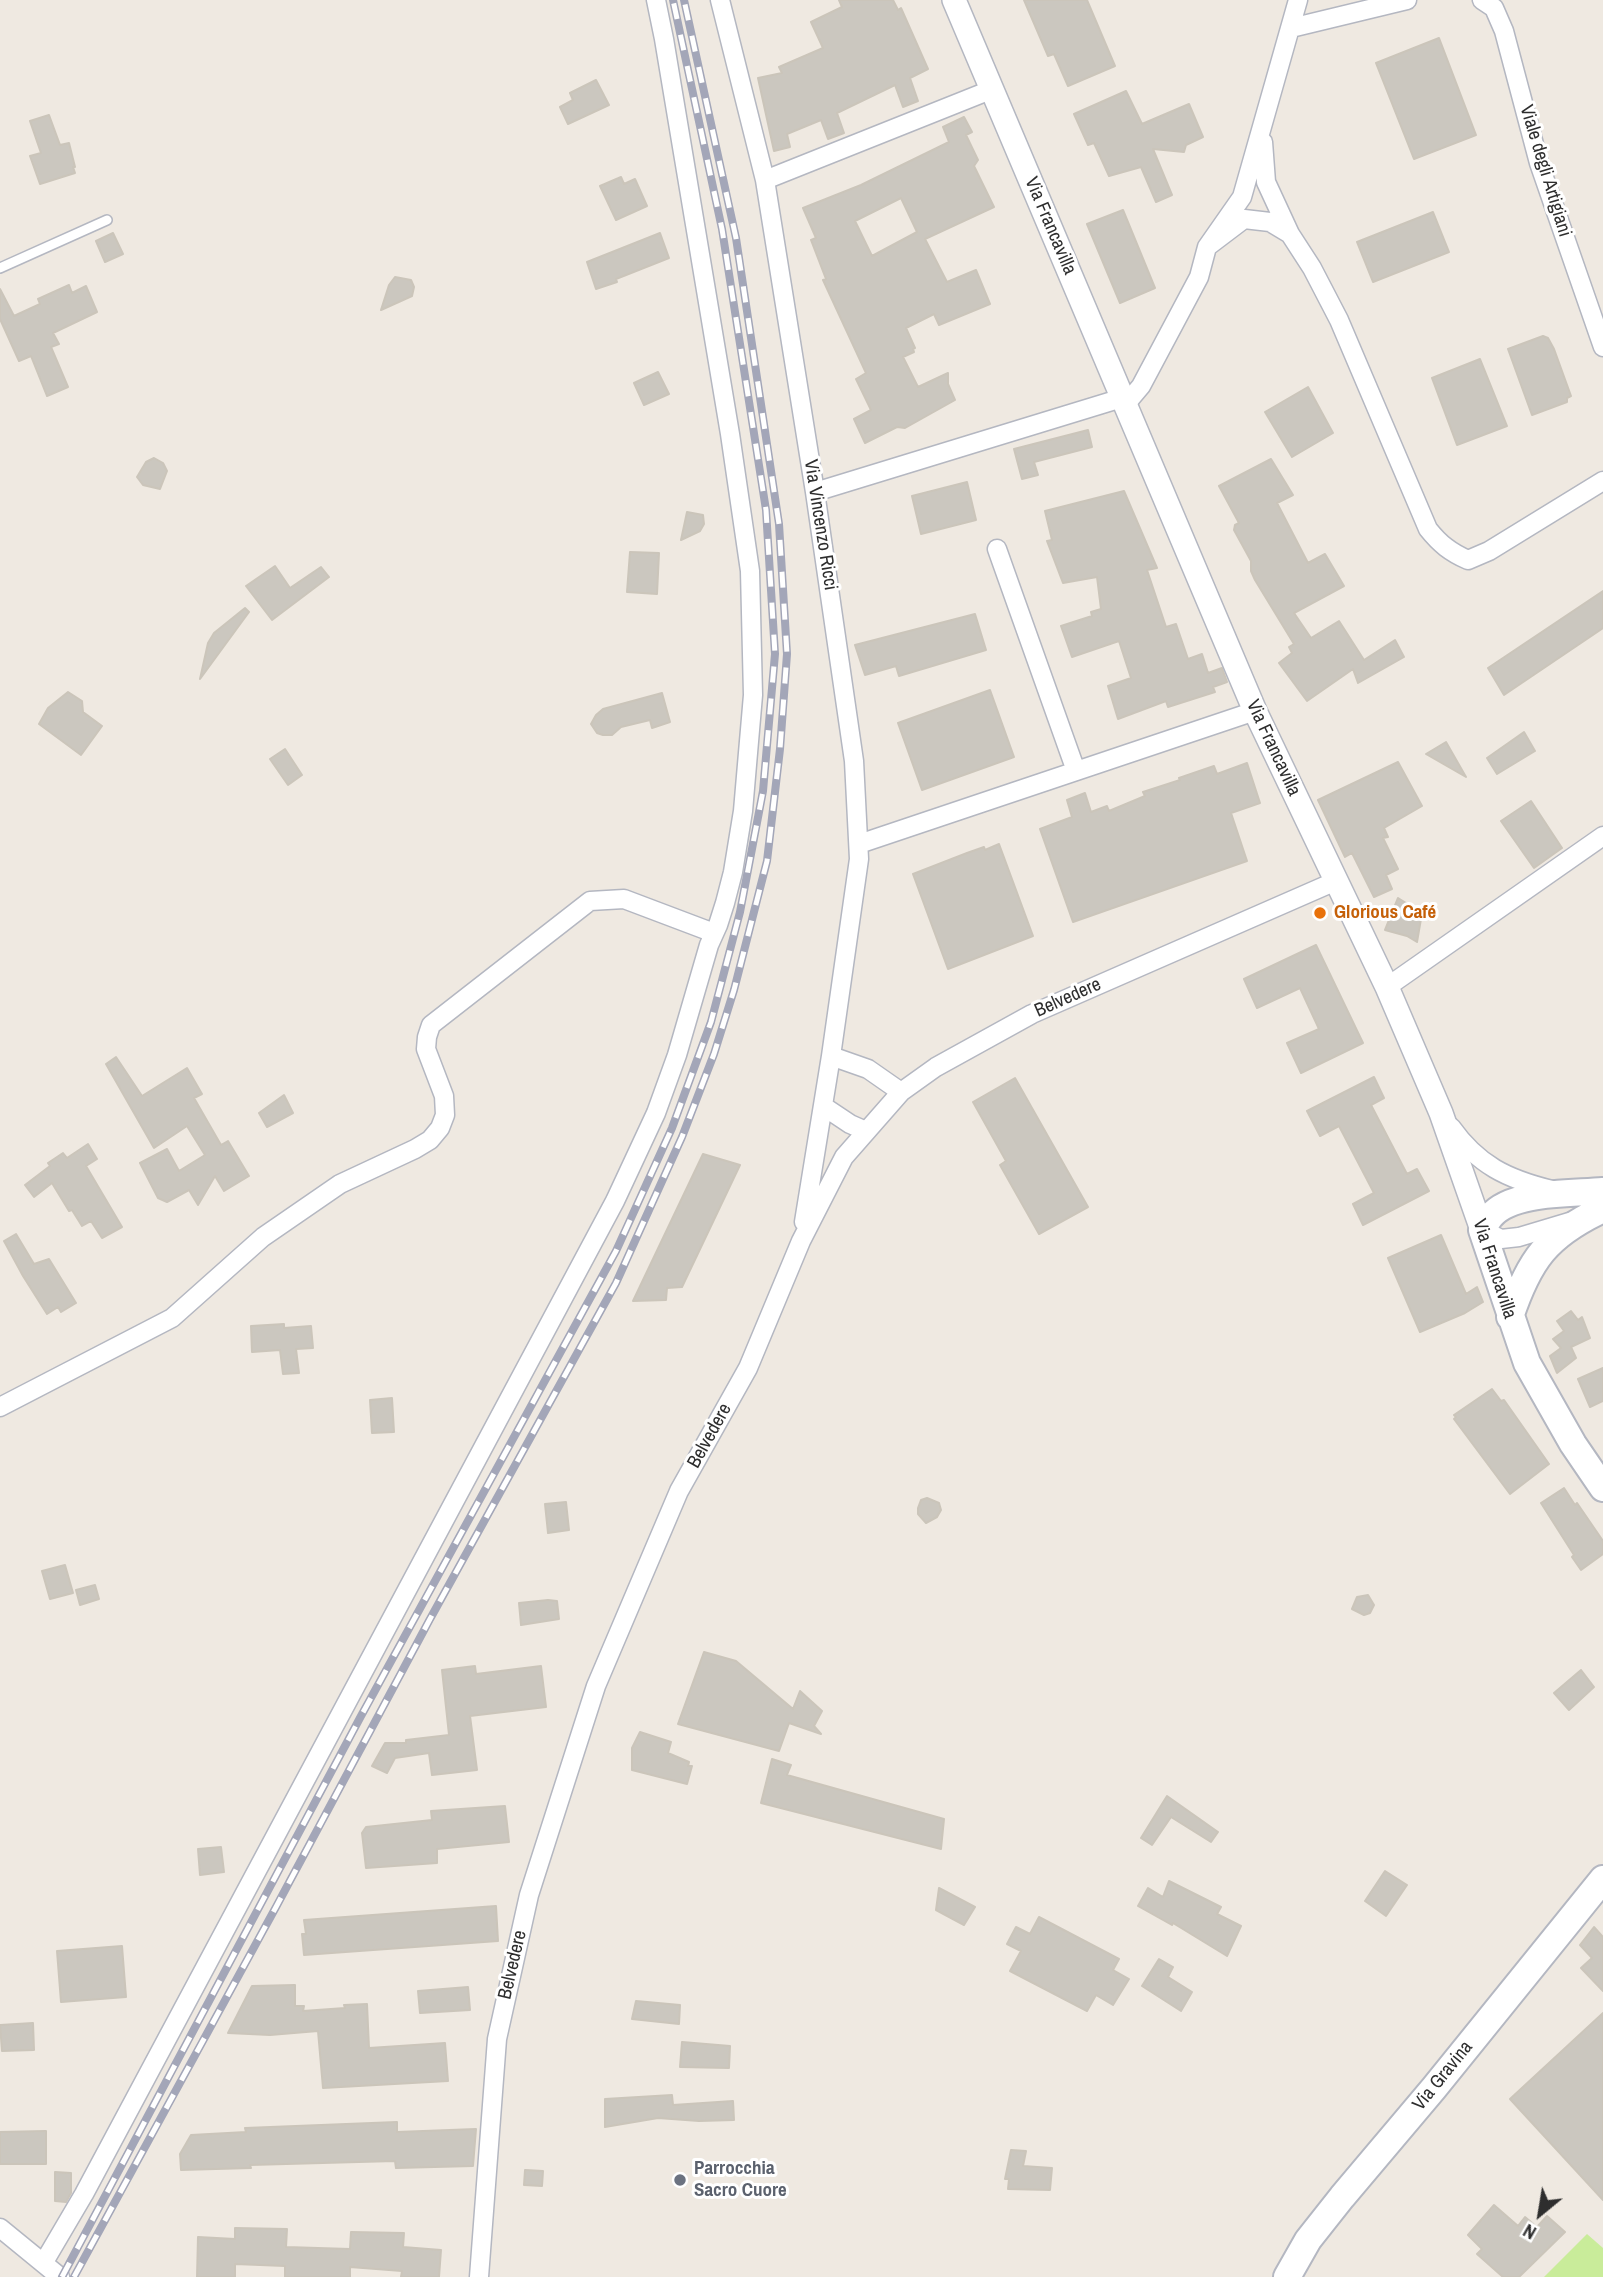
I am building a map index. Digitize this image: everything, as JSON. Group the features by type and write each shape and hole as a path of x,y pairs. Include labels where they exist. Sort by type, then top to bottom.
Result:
{"main road":[{"path":"1482,1230 1491,1215 1504,1206 1529,1197 1603,1191"},
{"path":"1510,1317 1520,1286 1535,1259 1553,1239 1593,1214"},
{"name":"Via Francavilla","path":"1482,1230 1527,1363 1573,1444 1603,1488"},
{"name":"Via Gravina","path":"1287,2277 1308,2240 1342,2197 1603,1879"}],"street":[{"path":"44,2262 84,2194 615,1201 660,1101 677,1055 733,872 750,739 750,571 730,434 656,0"},
{"name":"Via Vincenzo Ricci","path":"720,0 765,180 815,492 854,761 859,859 801,1241"},
{"name":"Via Francavilla","path":"954,0 1255,712 1387,987 1441,1113 1482,1230"},
{"path":"815,492 1124,402 1141,386 1199,277 1207,247 1242,197 1298,0"},
{"path":"1291,28 1407,0"},
{"name":"Viale degli Artigiani","path":"1482,0 1494,8 1504,31 1539,163 1603,347"},
{"path":"765,180 993,89"},
{"path":"1262,127 1266,182 1290,234 1312,268 1339,320 1428,529 1440,545 1468,560 1489,551 1603,481"},
{"path":"1207,247 1244,219 1270,222 1290,234"},
{"path":"997,549 1076,771"},
{"path":"859,844 1255,712"},
{"path":"1387,987 1603,836"},
{"name":"Belvedere","path":"479,2277 497,2039 529,1895 596,1686 679,1491 748,1368 801,1241 844,1157 901,1091 936,1067 1031,1014 1336,881"},
{"path":"0,1407 172,1318 263,1237 340,1184 430,1140 440,1128 445,1115 444,1096 426,1049 431,1025 590,901 624,899 715,933"},
{"path":"831,1056 868,1069 901,1091"},
{"path":"823,1106 866,1131"},
{"path":"1441,1113 1464,1145 1485,1164 1527,1184 1569,1194"},
{"path":"1482,1230 1501,1239 1518,1237 1593,1214"},
{"path":"0,2228 60,2277"}],"lane":[{"path":"0,268 107,220"}],"green space":[{"path":"1587,2234 1603,2248 1603,2277 1544,2277"}],"building":[{"path":"839,0 893,0 898,10 901,8 928,69 910,78 918,101 903,107 895,85 837,113 844,133 828,139 821,120 787,134 790,147 774,151 758,78 782,73 779,67 823,48 811,22 842,7"},
{"path":"1024,0 1087,0 1115,66 1068,86 1054,54 1048,56"},
{"path":"1439,38 1476,135 1414,159 1376,63"},
{"path":"596,80 609,105 568,124 560,107 573,100 570,93"},
{"path":"1126,91 1142,124 1189,104 1203,137 1186,145 1184,152 1153,149 1172,195 1156,202 1141,167 1109,176 1094,143 1088,145 1074,114"},
{"path":"49,115 60,145 69,143 75,173 40,184 30,156 41,153 30,121"},
{"path":"964,117 972,132 966,135 978,160 974,166 994,207 925,239 947,282 976,270 990,304 939,325 934,314 906,328 915,348 914,352 903,357 918,387 948,373 948,384 955,400 905,428 897,427 865,443 854,419 871,410 856,379 866,373 823,280 826,279 811,240 816,238 803,208 861,185 949,142 943,127","holes":["901,198 917,232 872,256 855,221"]},
{"path":"621,177 624,184 635,179 647,206 616,220 600,186"},
{"path":"1123,210 1155,288 1120,303 1087,224"},
{"path":"1433,212 1449,252 1373,282 1357,242"},
{"path":"113,233 123,254 105,262 96,241"},
{"path":"660,233 669,258 596,289 587,262"},
{"path":"395,277 411,280 414,287 412,296 381,310 389,285"},
{"path":"69,285 72,293 86,286 97,312 53,333 59,344 51,347 68,387 47,396 31,356 19,361 0,319 0,289 14,316 40,304 38,299"},
{"path":"1543,336 1548,338 1554,349 1571,396 1567,398 1567,402 1532,415 1508,349"},
{"path":"1480,359 1507,426 1457,445 1432,378"},
{"path":"658,372 669,394 644,405 634,383"},
{"path":"1308,387 1333,433 1292,457 1265,412"},
{"path":"1088,430 1092,447 1034,462 1038,475 1022,479 1014,449"},
{"path":"154,458 163,463 167,471 160,489 143,485 137,477 146,462"},
{"path":"1271,459 1293,495 1277,503 1308,563 1325,554 1344,586 1294,613 1311,638 1339,621 1364,660 1395,640 1404,657 1358,683 1353,669 1307,701 1279,663 1292,653 1289,647 1294,644 1255,580 1251,561 1234,530 1239,523 1219,486"},
{"path":"967,482 976,520 921,534 912,496"},
{"path":"1124,491 1157,568 1147,570 1166,627 1176,624 1188,659 1202,654 1208,673 1222,668 1227,682 1213,687 1215,692 1168,707 1166,701 1118,719 1108,686 1131,678 1119,641 1072,657 1061,626 1092,616 1091,612 1101,609 1097,577 1063,583 1047,541 1052,540 1045,511"},
{"path":"687,512 703,515 704,524 700,531 681,540"},
{"path":"630,552 659,553 657,594 627,592"},
{"path":"275,566 290,588 321,567 329,577 272,620 246,586"},
{"path":"1603,591 1603,628 1504,695 1488,668"},
{"path":"245,608 249,612 200,679 208,643 214,633"},
{"path":"975,614 986,650 899,676 896,666 865,675 855,645"},
{"path":"990,690 1014,757 922,790 898,723"},
{"path":"68,692 82,701 83,712 102,726 81,755 39,724 48,708"},
{"path":"662,693 670,722 652,728 650,720 621,727 612,735 597,733 591,724 603,709"},
{"path":"1524,732 1535,751 1497,774 1487,758"},
{"path":"1446,742 1466,777 1426,754"},
{"path":"285,749 302,775 288,785 270,759"},
{"path":"1398,762 1422,806 1384,828 1388,837 1383,838 1398,869 1386,875 1392,889 1374,897 1352,853 1345,857 1318,800"},
{"path":"1247,763 1260,803 1231,813 1247,861 1073,922 1040,829 1072,817 1067,800 1085,793 1091,812 1107,806 1109,811 1145,796 1143,792 1180,780 1179,778 1214,766 1217,774"},
{"path":"1531,801 1562,848 1534,868 1501,821"},
{"path":"999,844 1033,936 948,969 913,874 984,847 985,850"},
{"path":"1398,898 1422,913 1417,942 1407,936 1385,930"},
{"path":"1316,945 1363,1043 1301,1073 1287,1043 1319,1029 1300,988 1257,1008 1244,979"},
{"path":"116,1057 142,1096 187,1068 202,1094 194,1098 221,1145 228,1141 249,1176 224,1191 215,1176 198,1205 189,1190 167,1202 158,1198 140,1163 167,1149 179,1171 205,1155 187,1126 154,1148 106,1064"},
{"path":"1374,1077 1384,1098 1371,1105 1407,1174 1417,1169 1429,1191 1363,1225 1353,1204 1374,1193 1339,1126 1320,1136 1307,1111"},
{"path":"1015,1078 1088,1207 1039,1234 1000,1165 1006,1161 973,1102"},
{"path":"284,1095 293,1113 267,1127 259,1113"},
{"path":"88,1144 97,1159 86,1166 122,1227 102,1238 91,1221 82,1226 52,1183 34,1197 25,1185 63,1153 67,1158"},
{"path":"703,1154 740,1165 682,1287 667,1288 666,1300 633,1301"},
{"path":"16,1234 34,1264 49,1259 76,1303 61,1312 58,1307 47,1314 4,1241"},
{"path":"1441,1235 1466,1294 1477,1287 1483,1302 1465,1313 1420,1332 1388,1258"},
{"path":"1571,1311 1578,1320 1582,1317 1590,1338 1571,1347 1576,1358 1557,1373 1550,1356 1561,1348 1553,1339 1564,1331 1557,1321"},
{"path":"284,1324 284,1328 311,1326 313,1348 296,1349 299,1373 283,1374 280,1350 252,1352 251,1326"},
{"path":"1603,1368 1603,1401 1590,1407 1578,1379"},
{"path":"1492,1389 1501,1401 1504,1400 1549,1464 1510,1494 1454,1419 1454,1415"},
{"path":"392,1398 394,1432 372,1433 370,1400"},
{"path":"1564,1488 1603,1541 1603,1554 1581,1570 1541,1503"},
{"path":"927,1498 939,1503 941,1510 937,1517 926,1523 918,1514 918,1508 921,1500"},
{"path":"566,1502 569,1530 548,1533 545,1504"},
{"path":"65,1565 73,1593 50,1599 42,1571"},
{"path":"95,1585 99,1599 80,1605 76,1590"},
{"path":"1368,1595 1374,1605 1370,1613 1364,1615 1352,1609 1357,1597"},
{"path":"557,1601 559,1619 521,1625 519,1603"},
{"path":"704,1652 736,1661 793,1709 800,1691 822,1711 814,1726 821,1734 789,1723 779,1751 678,1724"},
{"path":"475,1666 476,1674 541,1666 546,1707 470,1716 477,1770 432,1775 429,1753 395,1758 387,1773 372,1766 385,1743 406,1743 406,1740 449,1735 442,1670"},
{"path":"1581,1670 1594,1687 1569,1710 1554,1693"},
{"path":"640,1732 671,1742 668,1753 692,1766 687,1784 632,1770 632,1748"},
{"path":"772,1759 791,1765 787,1775 944,1819 941,1849 761,1803"},
{"path":"1167,1796 1218,1832 1211,1842 1171,1817 1152,1845 1141,1838"},
{"path":"505,1806 509,1842 437,1849 437,1863 366,1868 362,1833 366,1827 432,1820 431,1811"},
{"path":"221,1847 224,1872 200,1875 198,1849"},
{"path":"1385,1871 1407,1885 1386,1916 1365,1901"},
{"path":"1169,1881 1221,1907 1217,1914 1241,1926 1227,1956 1173,1923 1172,1925 1138,1906 1148,1888 1163,1897"},
{"path":"939,1888 975,1907 964,1925 936,1910"},
{"path":"496,1906 498,1941 304,1955 304,1920"},
{"path":"1039,1917 1119,1959 1113,1970 1129,1979 1113,2005 1096,1995 1087,2011 1010,1971 1021,1951 1007,1944 1016,1927 1030,1934"},
{"path":"1594,1927 1603,1937 1603,1991 1581,1968 1592,1958 1580,1945"},
{"path":"122,1946 126,1997 61,2002 57,1951"},
{"path":"1159,1959 1173,1967 1168,1977 1192,1992 1181,2011 1142,1986"},
{"path":"295,1985 295,2006 304,2006 303,2011 367,2004 369,2048 445,2043 448,2081 323,2088 318,2031 270,2035 228,2033 252,1986"},
{"path":"468,1987 470,2010 420,2013 418,1991"},
{"path":"636,2001 680,2005 679,2024 632,2019"},
{"path":"1603,2013 1603,2200 1510,2099"},
{"path":"33,2023 34,2050 2,2051 0,2025"},
{"path":"682,2042 730,2046 729,2068 680,2067"},
{"path":"672,2095 673,2105 733,2101 734,2120 658,2118 605,2127 605,2099"},
{"path":"397,2122 397,2132 476,2129 473,2166 396,2168 395,2161 181,2170 180,2154 191,2135 246,2132 245,2128"},
{"path":"46,2131 46,2164 0,2164 0,2132"},
{"path":"1011,2150 1026,2151 1023,2166 1052,2168 1050,2190 1008,2189 1009,2179 1005,2179"},
{"path":"525,2170 543,2171 542,2186 524,2185"},
{"path":"55,2172 71,2173 71,2193 66,2202 55,2201"},
{"path":"1494,2205 1518,2226 1525,2217 1537,2227 1547,2216 1565,2232 1519,2277 1503,2277 1477,2254 1482,2249 1468,2235"},
{"path":"235,2228 287,2229 286,2247 350,2249 351,2232 404,2233 403,2247 441,2250 439,2277 401,2277 402,2271 350,2267 350,2277 285,2277 285,2266 235,2264 235,2277 197,2277 198,2237 235,2239"}],"railway":[{"path":"62,2277 361,1716 616,1251 672,1128 711,1022 740,912 763,791 775,654 766,510 722,229 673,0"},
{"path":"74,2277 430,1619 616,1283 682,1137 714,1054 734,990 767,861 780,749 787,654 779,524 736,238 684,0"}],"place":[{"name":"Glorious Café","path":"1320,913"},
{"name":"Parrocchia Sacro Cuore","path":"680,2180"}]}
